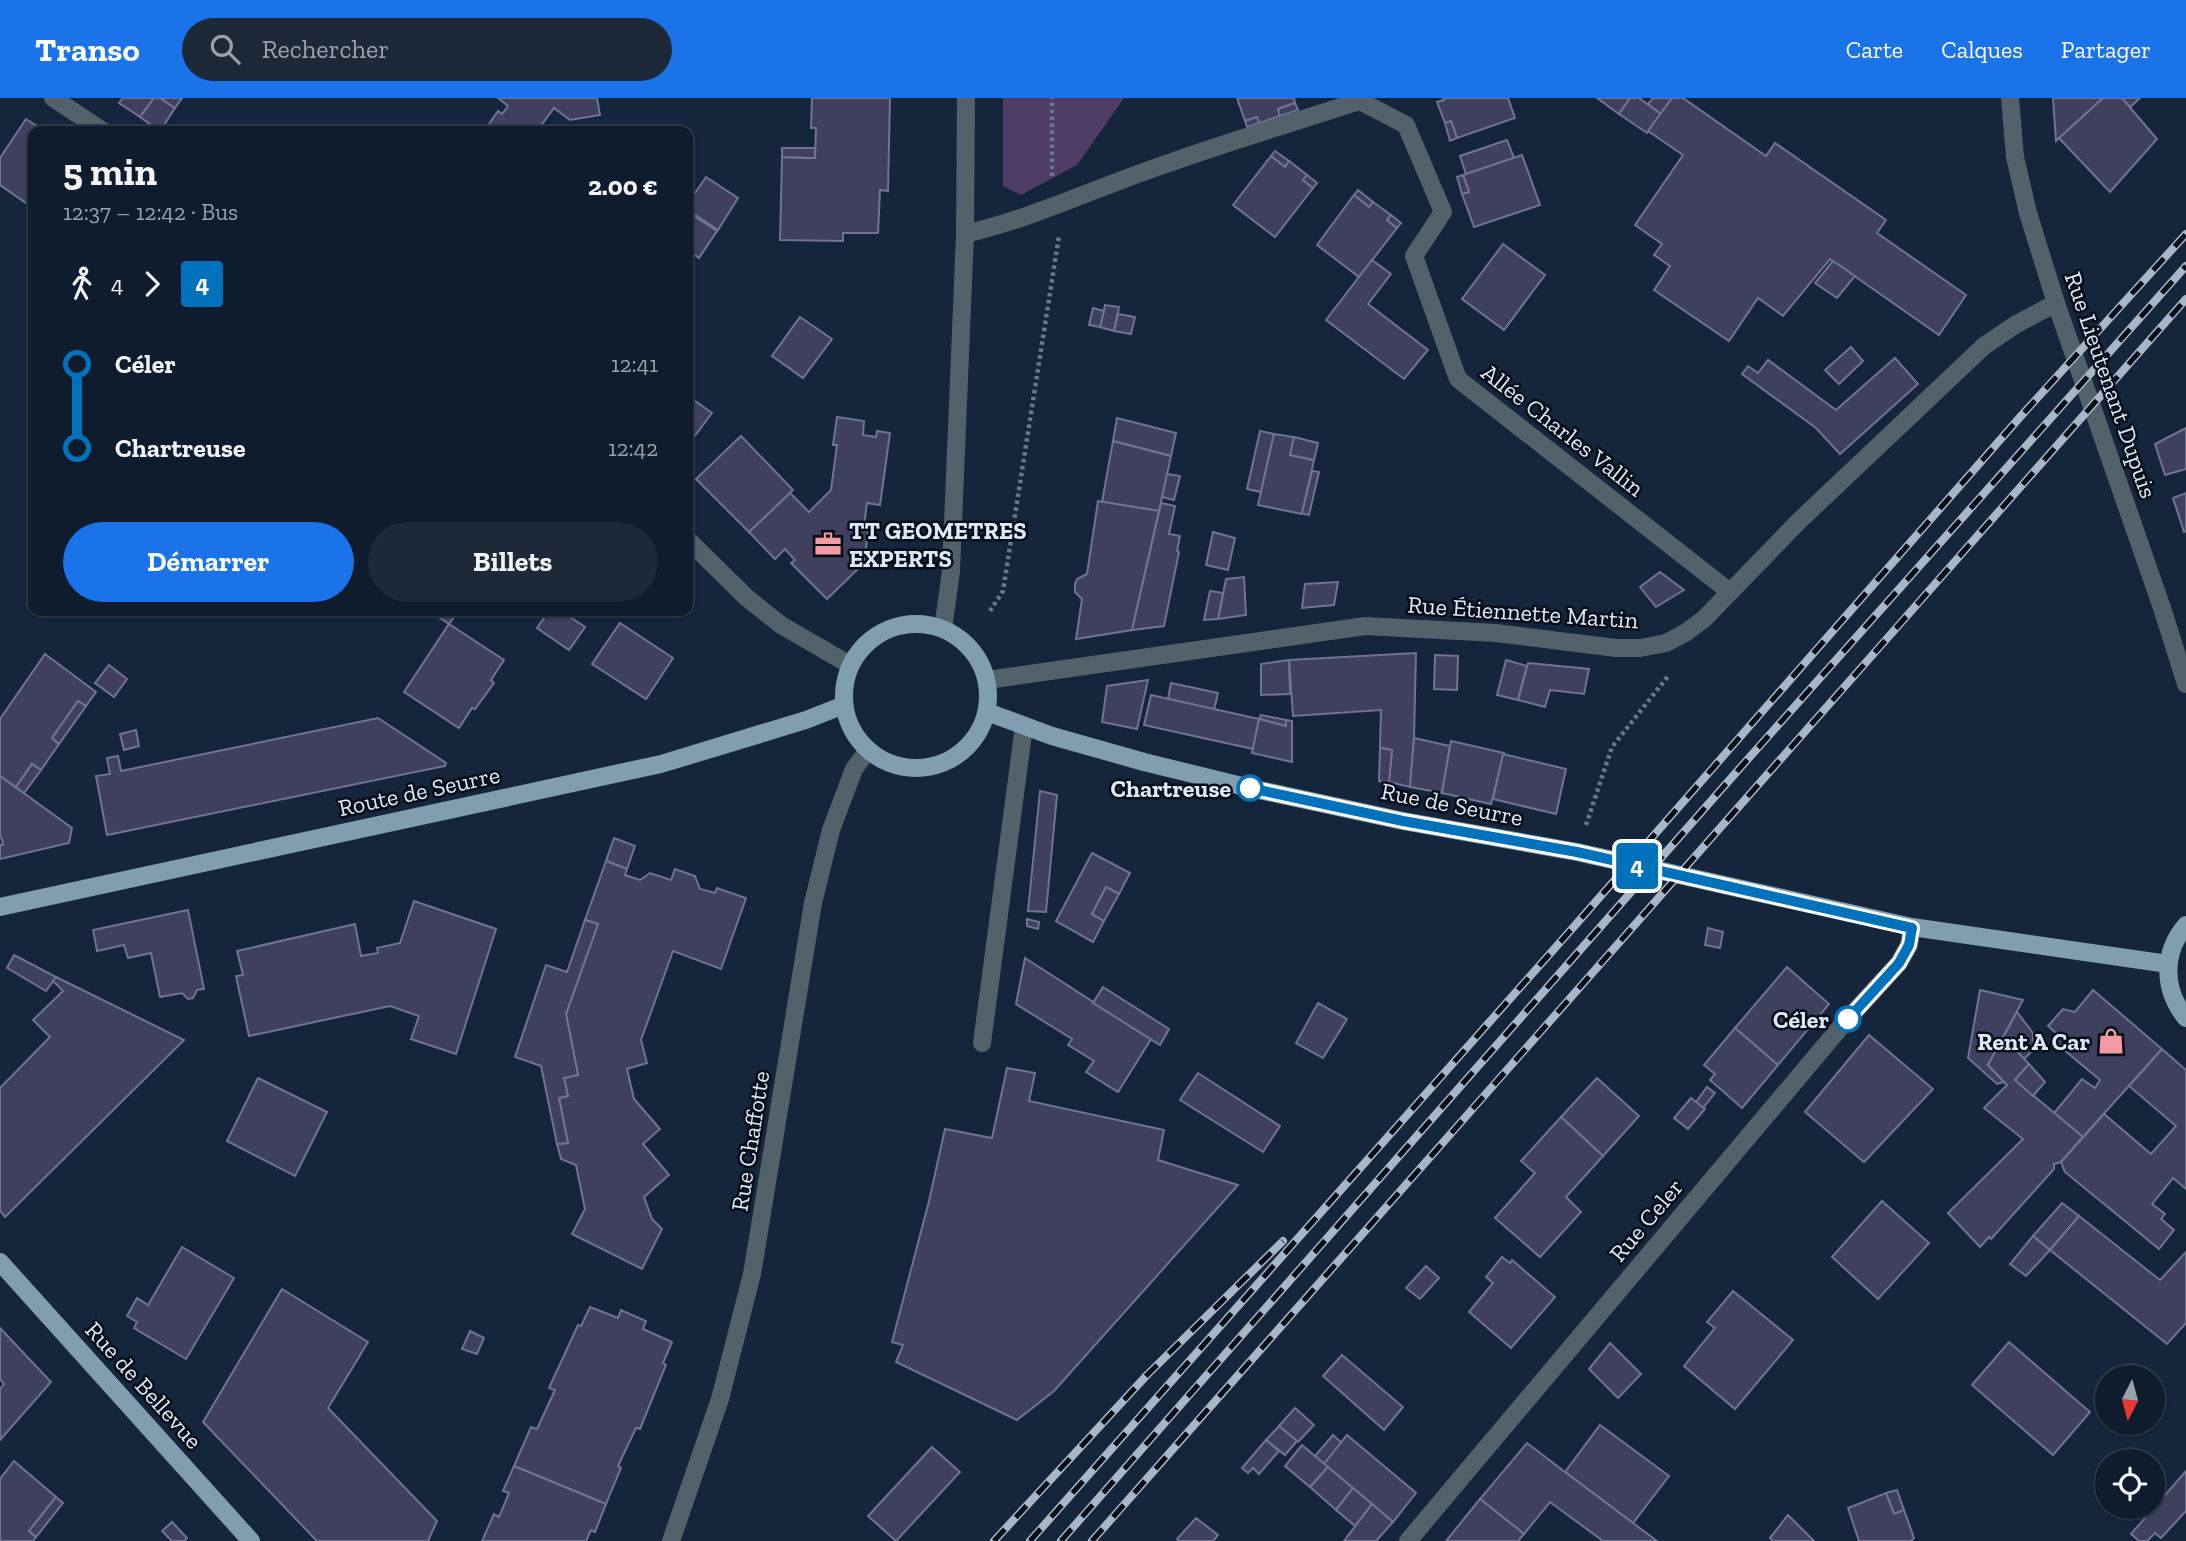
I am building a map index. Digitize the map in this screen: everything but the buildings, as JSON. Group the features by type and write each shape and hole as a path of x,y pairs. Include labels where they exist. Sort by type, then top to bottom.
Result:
{"main road":[{"path":"907,624 926,624 943,629 958,637 981,663 989,696 987,712 980,730 970,745 955,757 938,765 901,767 883,761 868,750 852,729 844,705 844,685 850,665 860,650 873,638 889,629 907,624"},
{"name":"Route de Seurre","path":"0,907 661,764 806,720 844,705"},
{"name":"Rue de Seurre","path":"987,712 1024,726 1144,762 1403,821 1577,852 1912,928 2168,964"},
{"path":"2186,925 2176,938 2168,964 2169,988 2173,1000 2186,1018"},
{"name":"Rue de Bellevue","path":"0,1262 251,1541"}],"street":[{"path":"943,629 951,571 965,234 966,98"},
{"name":"Rue Lieutenant Dupuis","path":"2010,98 2015,157 2028,213 2186,684"},
{"path":"60,100 96,126"},
{"name":"Allée Charles Vallin","path":"965,234 1064,203 1170,162 1360,101 1406,125 1443,212 1414,256 1458,379 1730,592"},
{"name":"Rue Étiennette Martin","path":"987,680 1364,626 1496,633 1616,648 1640,648 1666,643 1704,620 1798,522 1984,346 2015,325 2056,303"},
{"path":"693,545 747,598 781,625 850,665"},
{"path":"982,1042 1024,726"},
{"name":"Rue Chaffotte","path":"671,1541 720,1399 752,1274 813,903 831,830 854,769 868,750"},
{"name":"Rue Celer","path":"1408,1541 1844,1023 1899,963 1909,945 1912,928"}],"path":[{"path":"989,611 1003,591 1064,203 1052,188 1052,98"},
{"path":"1577,852 1612,747 1676,666"}],"shaded area":[{"path":"1003,98 1124,98 1077,165 1021,195 1003,186"}],"railway":[{"path":"1030,1541 2021,416 2186,234"},
{"path":"1061,1541 1740,768 2186,266"},
{"path":"1092,1541 2186,299"},
{"path":"994,1541 1147,1375 1283,1241"}],"bus line":[{"name":"4","path":"1250,788 1403,821 1577,852 1912,928 1909,945 1899,963 1848,1019"}],"place":[{"name":"TT GEOMETRES EXPERTS","path":"828,544"},
{"name":"Chartreuse","path":"1250,788"},
{"name":"Céler","path":"1848,1019"},
{"name":"Rent A Car","path":"2111,1041"}]}
